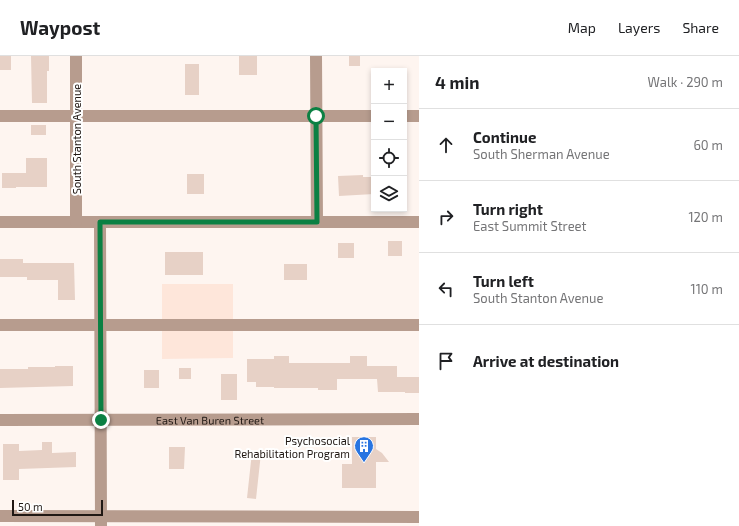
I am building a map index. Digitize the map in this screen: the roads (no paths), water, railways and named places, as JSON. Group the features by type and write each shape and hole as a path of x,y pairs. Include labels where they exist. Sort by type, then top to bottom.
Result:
{"street":[{"name":"South Stanton Avenue","path":"76,56 76,222"},
{"path":"316,56 317,222"},
{"path":"0,116 371,116"},
{"path":"407,116 419,116"},
{"path":"0,222 419,222"},
{"path":"100,222 101,521"},
{"path":"0,325 419,325"},
{"name":"East Van Buren Street","path":"0,420 419,419"},
{"path":"0,516 101,521 419,517"}],"place":[{"name":"Psychosocial Rehabilitation Program","path":"364,463"}]}
